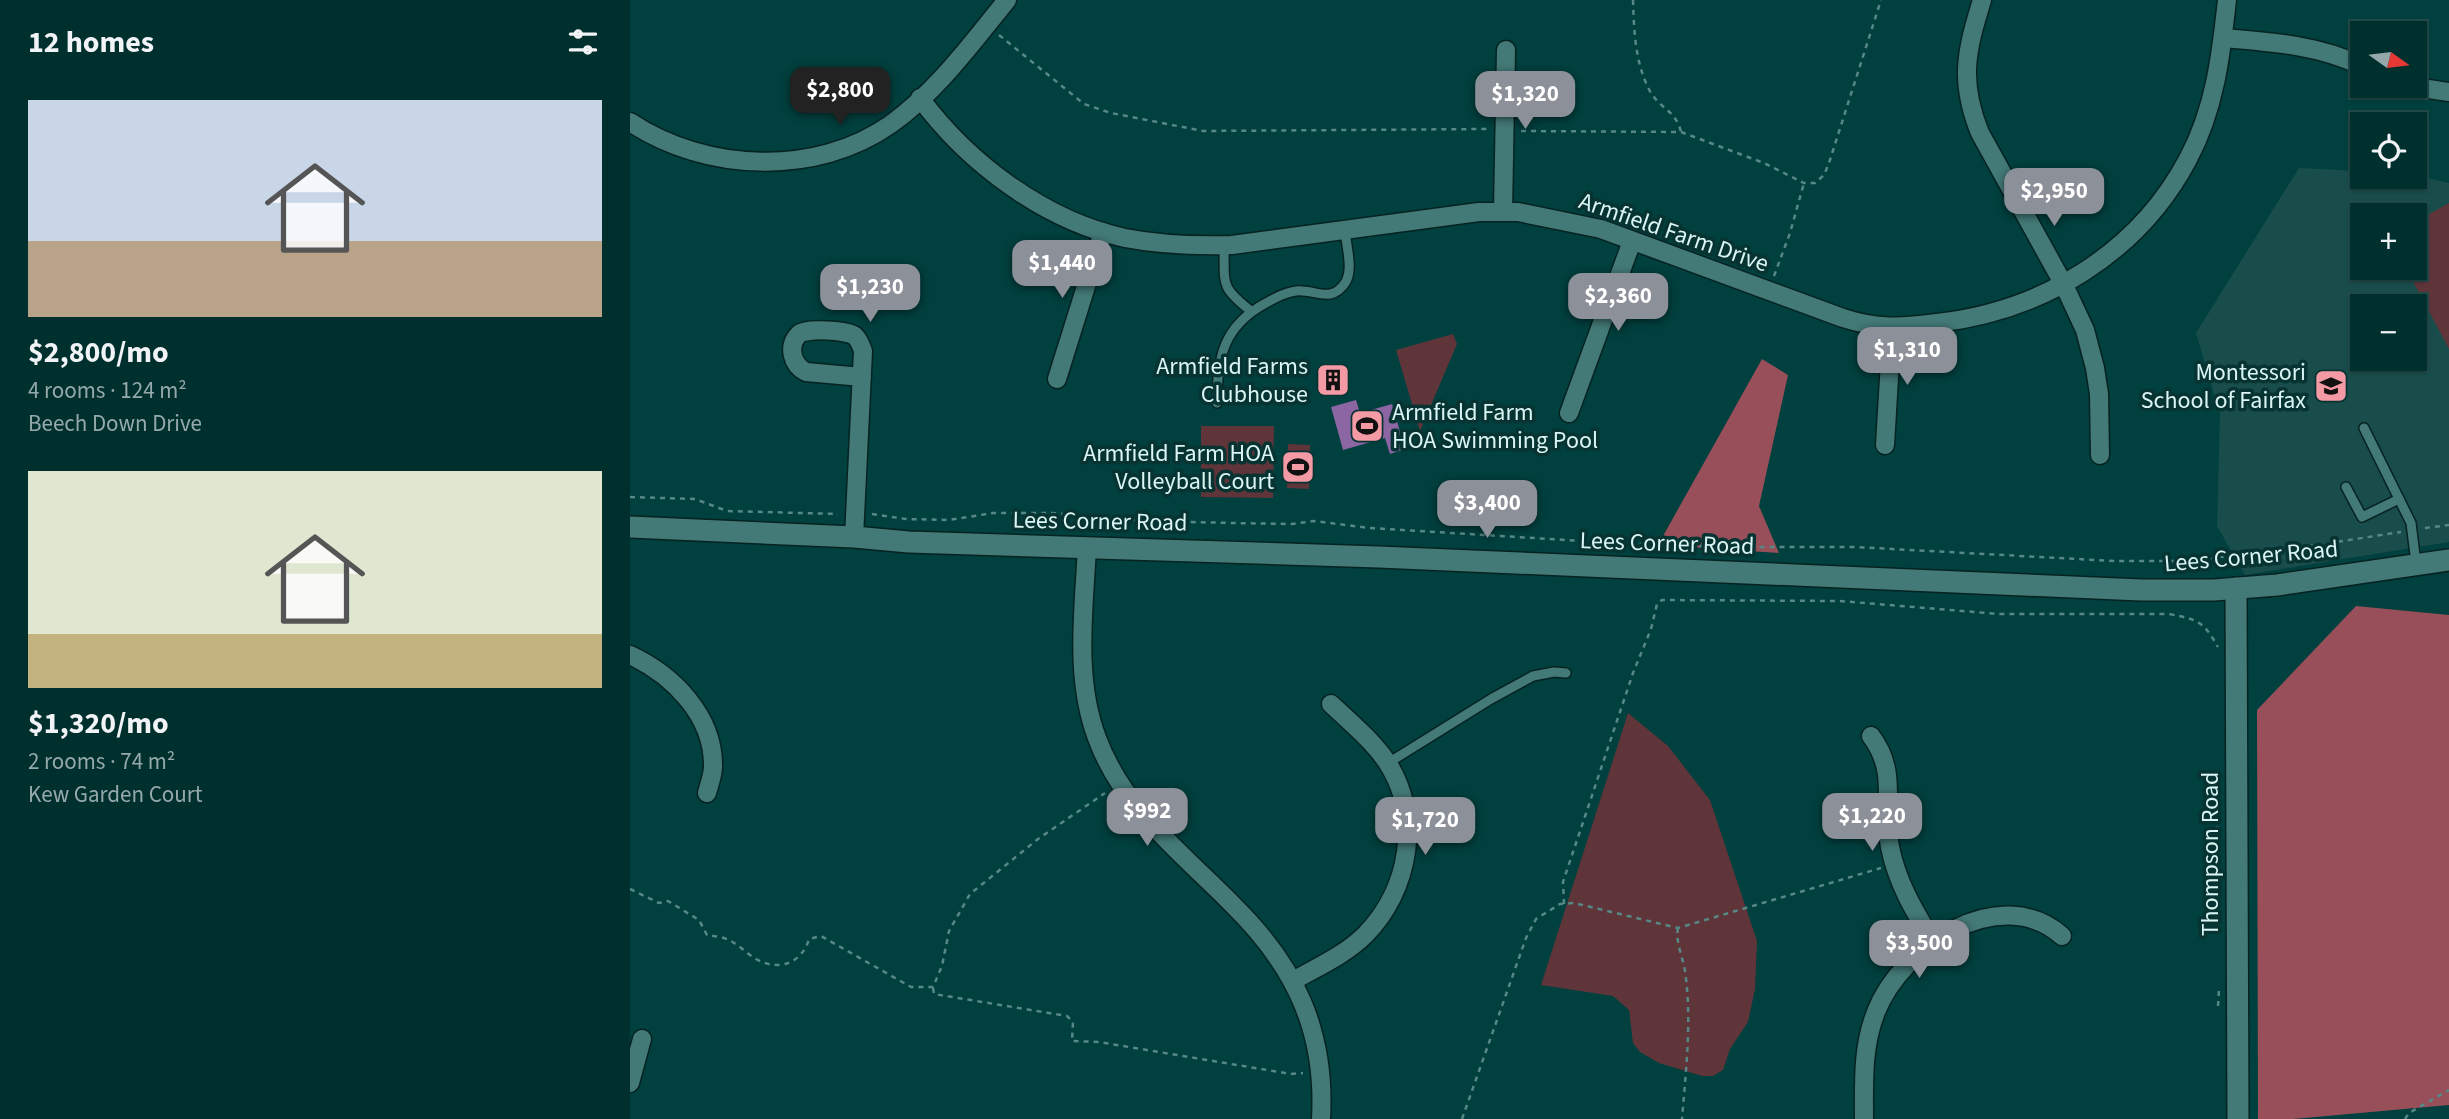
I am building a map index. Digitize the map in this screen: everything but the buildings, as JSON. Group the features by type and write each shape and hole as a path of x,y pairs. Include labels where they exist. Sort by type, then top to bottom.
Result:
{"street":[{"path":"630,122 659,138 695,152 734,160 774,162 815,155 854,143 891,124 942,80 1007,0"},
{"path":"1982,0 1966,59 1966,78 1973,115 1980,133 2064,285 2085,330 2099,394 2100,455"},
{"name":"Armfield Farm Drive","path":"920,98 960,144 1001,179 1038,203 1103,232 1153,243 1223,245 1503,211 1573,222 1864,325 1892,328 1961,321 2013,308 2064,285 2108,256 2130,237 2168,193 2204,123 2218,73 2227,0"},
{"path":"2223,38 2302,45 2350,61"},
{"path":"1503,211 1506,50"},
{"path":"2427,89 2449,92"},
{"path":"1057,379 1103,232"},
{"path":"1569,413 1632,241"},
{"path":"1885,445 1892,328"},
{"path":"854,537 862,377"},
{"name":"Lees Corner Road","path":"630,527 909,542 1406,558 2141,590 2277,585 2449,560"},
{"path":"1087,547 1083,683 1096,737 1119,783 1147,821 1252,924 1281,961 1298,989 1314,1038 1320,1069 1321,1119"},
{"name":"Thompson Road","path":"2236,588 2238,1119"},
{"path":"630,655 668,677 700,716 712,751 713,770 707,793"},
{"path":"1293,981 1340,954 1382,915 1394,896 1406,854 1403,801 1388,764 1331,704"},
{"path":"1871,736 1885,759 1889,775 1889,835 1894,864 1905,894 1933,942"},
{"path":"1864,1119 1864,1061 1868,1036 1876,1011 1893,980 1904,967 1933,942 1951,931 2004,915 2038,919 2062,936"},
{"path":"630,1083 642,1040"}],"lane":[{"path":"1217,403 1217,369 1223,348 1233,331 1251,311 1294,291 1326,296 1345,284 1350,274 1345,230"},
{"path":"1223,245 1226,289 1251,311"},
{"path":"2364,428 2411,523 2416,565"},
{"path":"2346,486 2362,517 2399,499"},
{"path":"1388,764 1533,676 1566,673"}],"path":[{"path":"1633,0 1634,35 1644,76 1653,96 1678,121 1681,132"},
{"path":"1004,28 998,35 1084,104 1111,113 1203,131 1402,128 1681,132 1764,163 1804,183 1815,183 1824,175 1829,163 1881,0"},
{"path":"1768,290 1790,233 1804,183"},
{"path":"630,497 695,499 727,512 855,512 906,519 949,520 993,513 1017,513 1233,523 1328,522 1370,528 1615,543 1855,547 2114,561 2186,561 2449,525"},
{"path":"1564,904 1563,882 1633,673 1651,629 1657,604 1662,600 1840,601 1999,614 2169,614 2193,619 2207,628 2218,647"},
{"path":"1119,783 1038,839 970,894 949,931 942,966 933,988 934,994 1067,1016 1073,1022 1072,1041 1099,1042 1291,1074 1320,1069"},
{"path":"2217,786 2217,862 2220,872"},
{"path":"1462,1119 1531,928 1536,919 1553,907 1574,903 1678,928 1894,864"},
{"path":"630,889 659,903 668,901 699,920 707,935 727,938 756,959 768,964 795,961 805,952 809,939 821,936 911,987 933,988"},
{"path":"1678,928 1676,933 1683,957 1689,1012 1682,1119"},
{"path":"2218,1009 2217,991 2223,982"},
{"path":"2405,1119 2409,1113 2449,1090"}],"shaded area":[{"name":"Montessori School of Fairfax","path":"2299,168 2350,170 2350,189 2427,189 2427,178 2449,183 2449,542 2245,575 2217,526 2220,414 2196,333"},
{"path":"2449,203 2449,349 2427,308 2427,294 2420,294 2412,280 2427,280 2427,215"},
{"path":"1453,334 1457,344 1420,431 1396,350"},
{"path":"1762,359 1788,375 1759,506 1779,553 1658,545"},
{"name":"Armfield Farm HOA Swimming Pool","path":"1356,400 1360,413 1392,404 1405,449 1390,454 1385,438 1343,450 1331,407"},
{"path":"1201,426 1274,426 1273,498 1201,497"},
{"name":"Armfield Farm HOA Volleyball Court","path":"1288,444 1310,445 1309,489 1287,488"},
{"path":"2356,606 2449,615 2449,1105 2293,1119 2258,1119 2257,710"},
{"path":"1628,713 1668,746 1710,800 1757,941 1755,989 1748,1022 1730,1049 1723,1070 1713,1076 1702,1076 1659,1063 1640,1052 1633,1043 1629,1010 1613,996 1541,985"}],"place":[{"name":"Armfield Farms Clubhouse","path":"1333,380"},
{"name":"Montessori School of Fairfax","path":"2331,386"},
{"name":"Armfield Farm HOA Swimming Pool","path":"1367,426"},
{"name":"Armfield Farm HOA Volleyball Court","path":"1298,467"}]}
